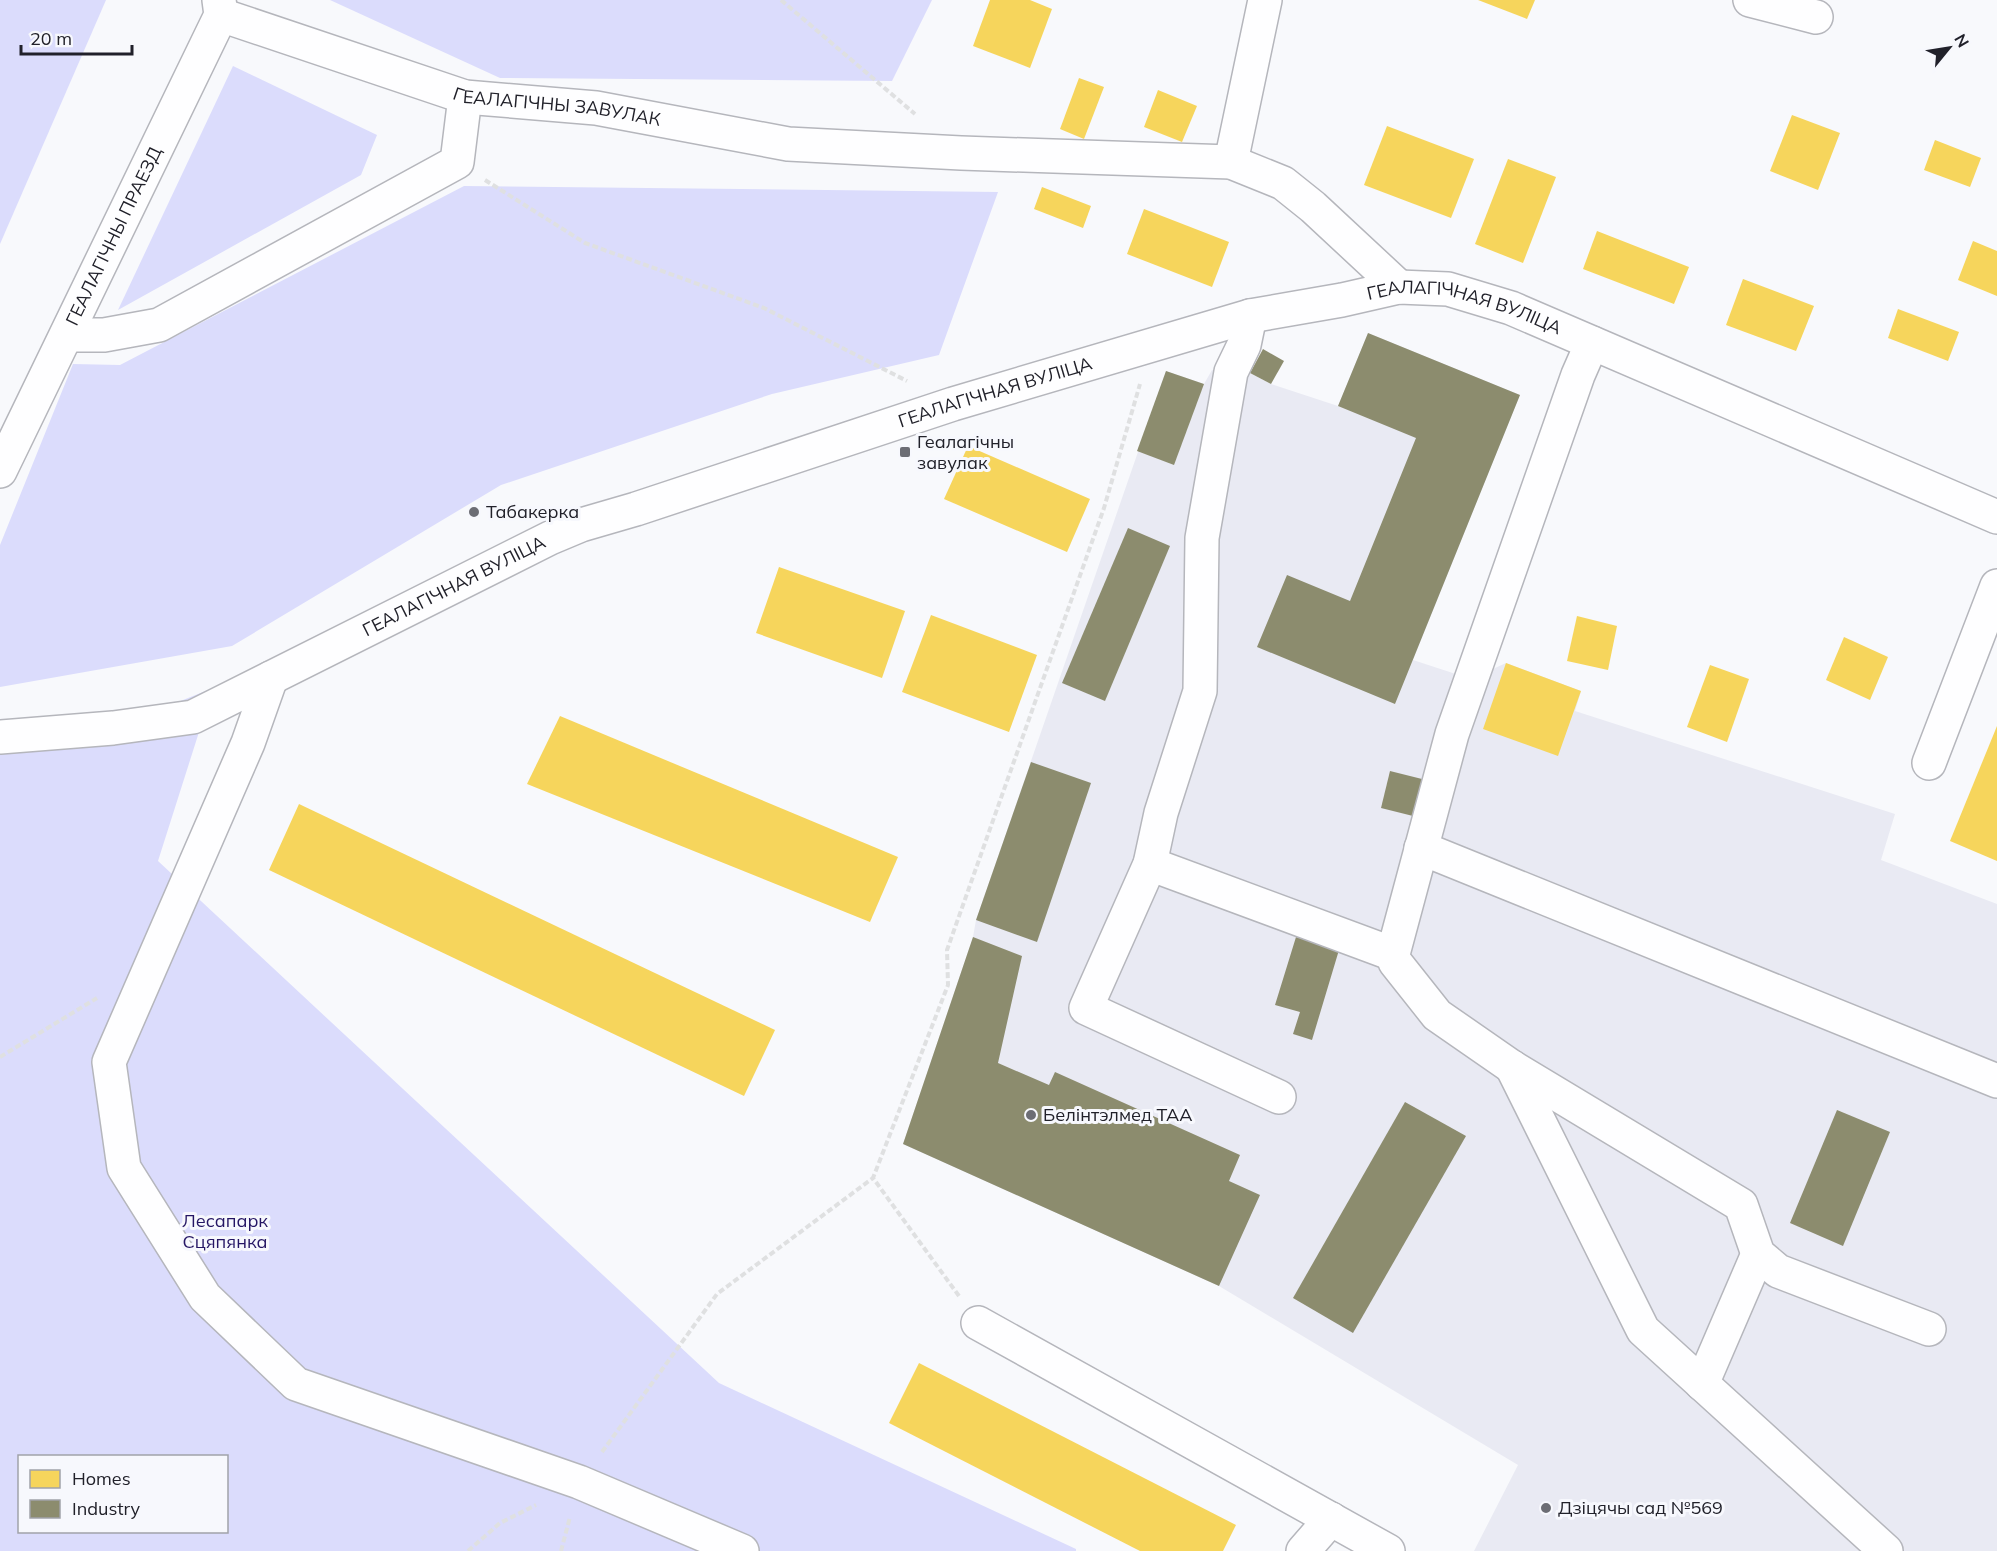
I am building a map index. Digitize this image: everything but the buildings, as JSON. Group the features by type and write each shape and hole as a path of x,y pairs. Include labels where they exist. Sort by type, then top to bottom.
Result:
{"street":[{"path":"1231,162 1265,0"},
{"path":"1750,0 1816,17"},
{"name":"ГЕАЛАГІЧНЫ ЗАВУЛАК","path":"216,5 465,97 596,108 788,144 1231,162 1283,183 1313,207 1399,287"},
{"name":"ГЕАЛАГІЧНЫ ПРАЕЗД","path":"0,471 67,335 216,5"},
{"path":"67,335 104,335 159,325 457,162 465,97"},
{"name":"ГЕАЛАГІЧНАЯ ВУЛІЦА","path":"0,736 113,728 193,717 550,538 581,525 953,405 1250,316 1342,300 1399,287 1448,289 1511,308 1997,517"},
{"path":"1250,316 1244,345 1231,372 1202,538 1200,690 1161,813 1150,864 1086,1008 1279,1097"},
{"path":"1592,343 1578,375 1452,734 1393,954 1395,962 1437,1015 1512,1067 1741,1206 1758,1254 1778,1271 1929,1329"},
{"path":"1929,763 1997,586"},
{"path":"271,678 248,743 109,1062 124,1168 205,1297 296,1384 579,1482 742,1551"},
{"path":"1421,848 1997,1081"},
{"path":"1150,864 1393,954"},
{"path":"1512,1067 1642,1330 1886,1551"},
{"path":"1702,1384 1758,1254"},
{"path":"978,1323 1388,1551"},
{"path":"1303,1551 1331,1519"}],"path":[{"path":"781,0 919,118"},
{"path":"457,162 585,243 765,308 953,405"},
{"path":"468,1551 500,1523 579,1482 717,1294 873,1178 948,985 947,950 1104,508 1141,384"},
{"path":"0,1057 103,994"},
{"path":"873,1178 978,1323"}],"shaded area":[{"path":"1368,333 1520,395 1413,660 1471,679 1506,663 1581,691 1575,711 1895,814 1881,860 1997,904 1997,1551 1474,1551 1518,1465 1219,1286 903,1144 973,937 976,920 1166,371 1204,384 1212,370 1250,373 1271,384 1338,406"}],"green space":[{"path":"0,0 106,0 0,244"},
{"path":"330,0 932,0 892,81 500,78"},
{"path":"233,66 377,135 361,175 118,310"},
{"path":"464,186 998,192 939,355 772,394 501,485 232,646 0,687 0,545 73,364 120,365"},
{"name":"Лесапарк Сцяпянка","path":"213,688 158,861 719,1383 1076,1549 1076,1551 0,1551 0,729 143,716"}],"place":[{"name":"Геалагічны завулак","path":"905,452"},
{"name":"Табакерка","path":"474,512"},
{"name":"Белінтэлмед ТАА","path":"1031,1115"},
{"name":"Дзіцячы сад №569","path":"1546,1508"}]}
